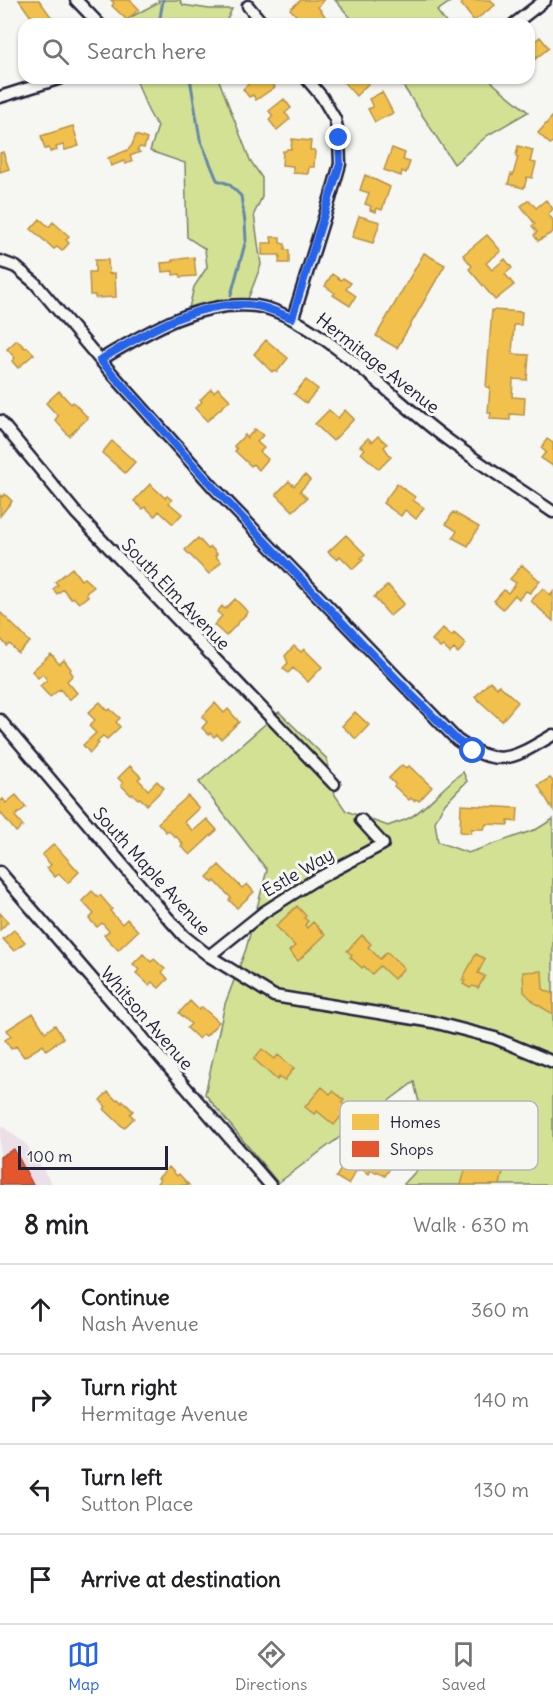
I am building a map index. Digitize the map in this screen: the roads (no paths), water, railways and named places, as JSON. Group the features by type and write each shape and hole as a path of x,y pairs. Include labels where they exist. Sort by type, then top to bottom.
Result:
{"street":[{"path":"76,0 93,18"},
{"path":"521,18 545,0"},
{"path":"248,6 258,18"},
{"path":"0,97 42,84"},
{"path":"292,318 340,164 339,138 335,119 311,84"},
{"path":"0,261 16,267 35,283 214,488 457,740 473,751 490,758 521,753 553,735"},
{"name":"Hermitage Avenue","path":"100,360 149,331 194,313 227,306 258,306 292,318 330,343 366,370 447,439 553,512"},
{"name":"South Elm Avenue","path":"0,421 76,513 334,784"},
{"name":"South Maple Avenue","path":"0,720 167,917 184,936 209,956 274,996 433,1022 495,1038 553,1062"},
{"name":"Estle Way","path":"209,956 264,912 313,881 383,844 361,820"},
{"name":"Whitson Avenue","path":"0,872 270,1185"}],"waterway":[{"path":"160,18 163,0"},
{"path":"191,84 200,139 217,180 229,184 241,196 246,240 231,295"}]}
